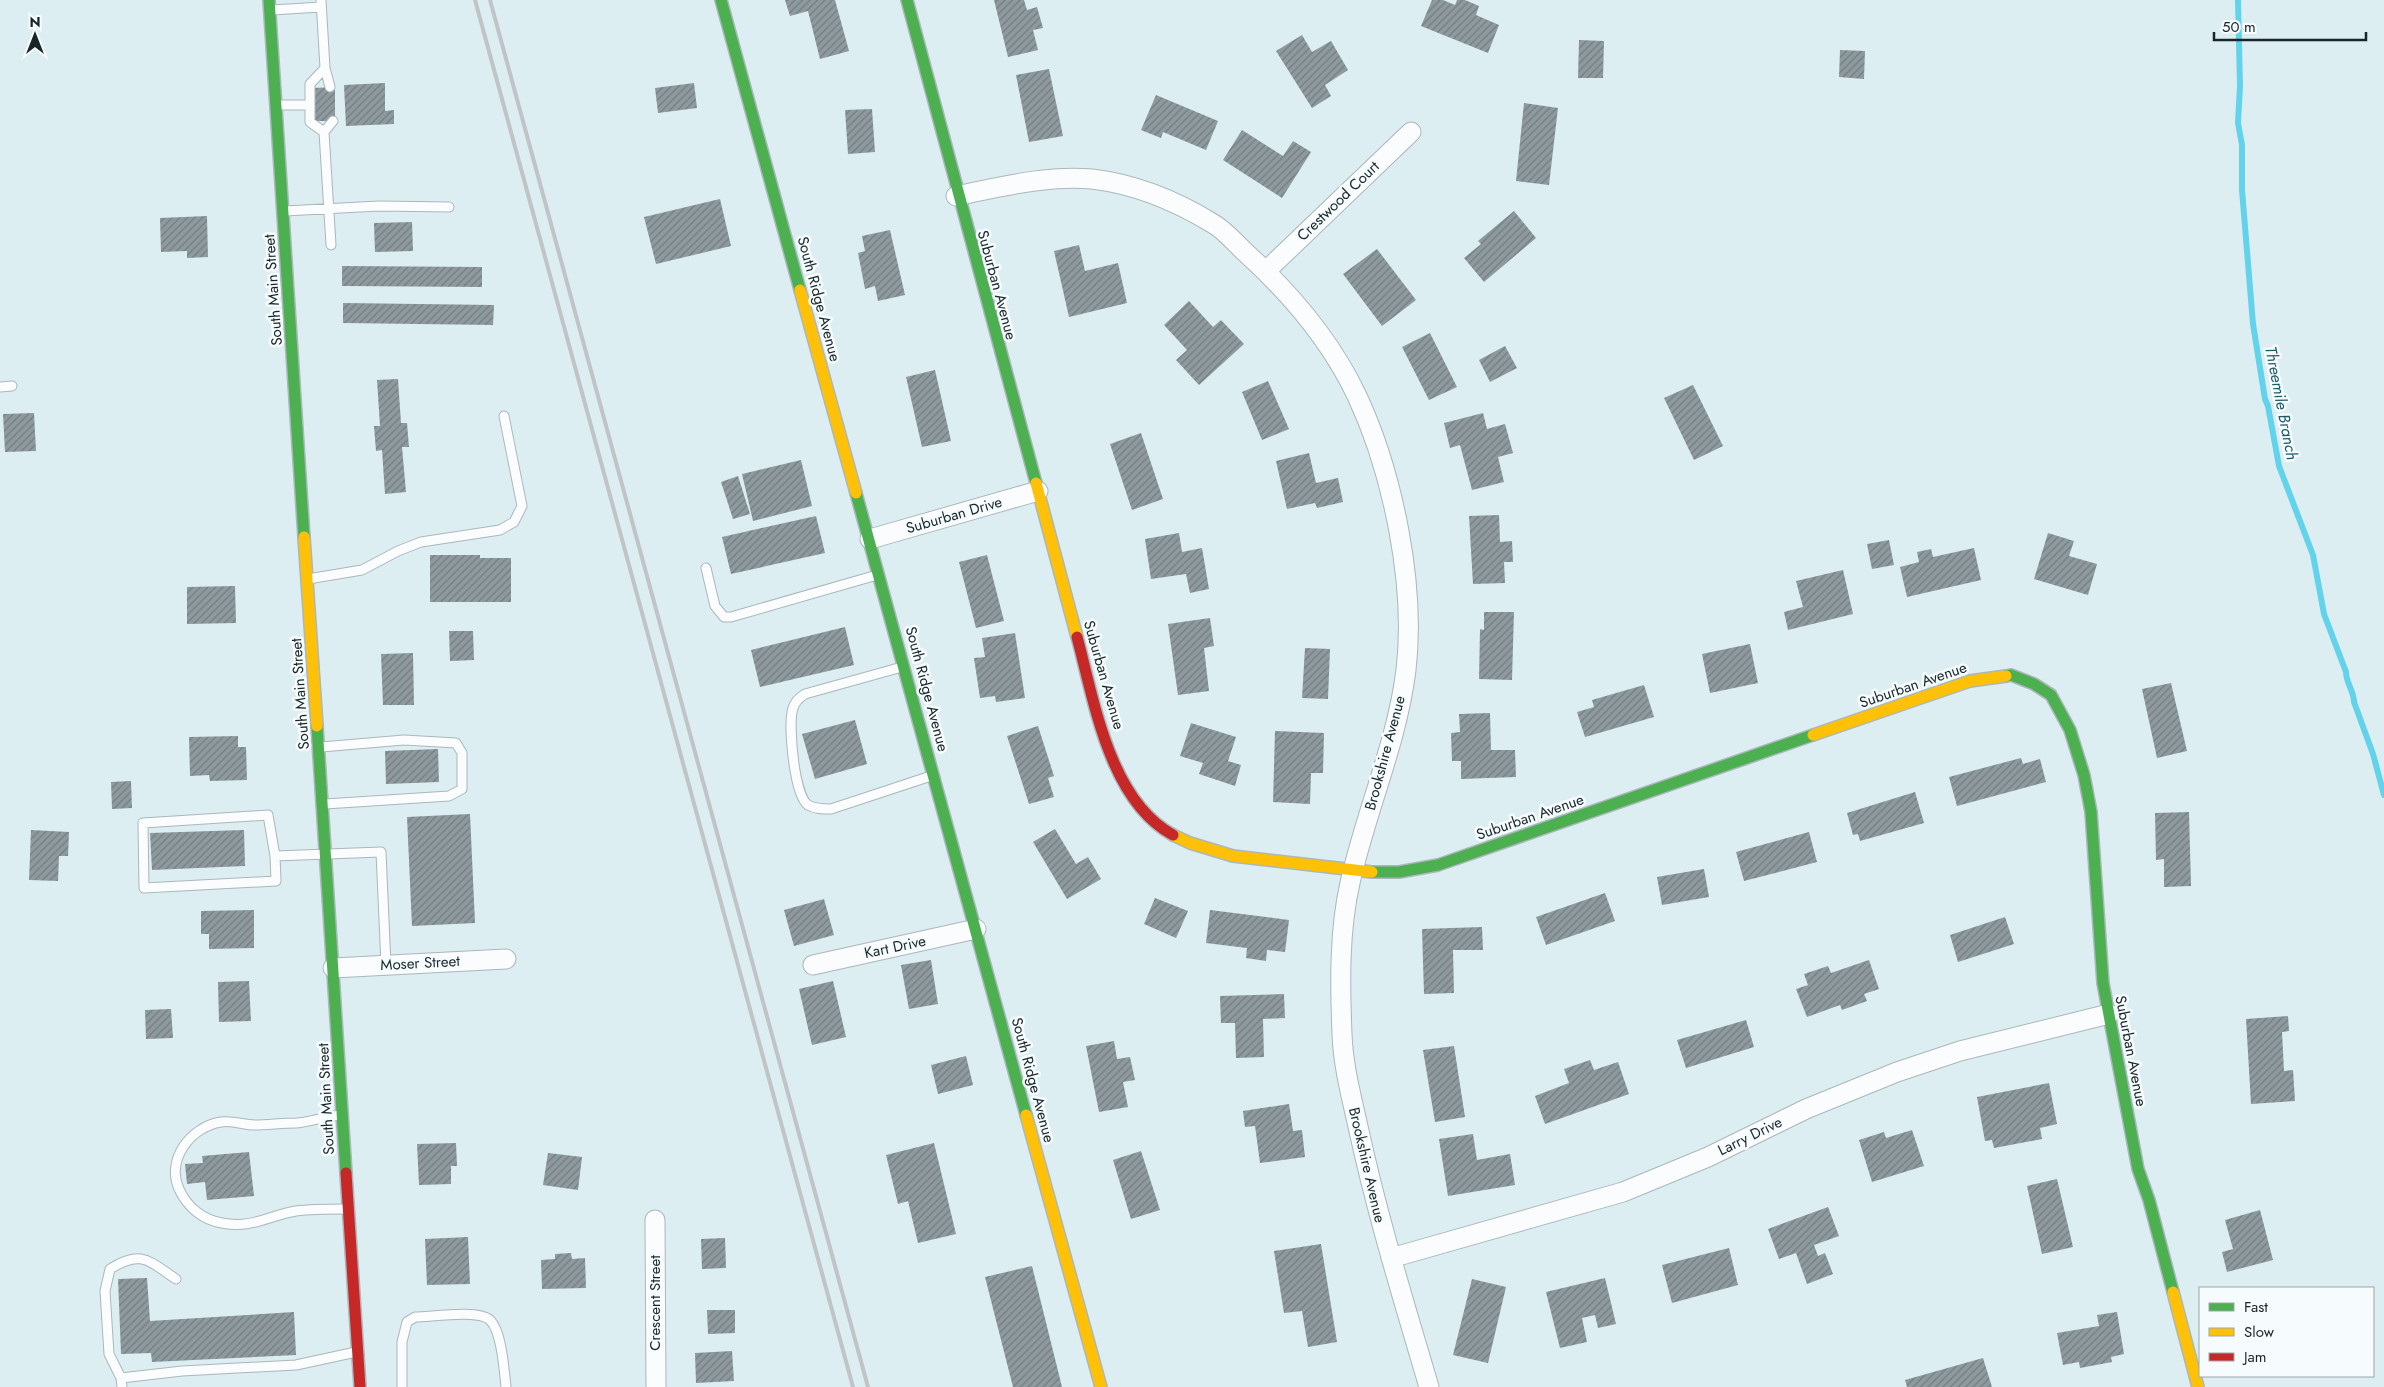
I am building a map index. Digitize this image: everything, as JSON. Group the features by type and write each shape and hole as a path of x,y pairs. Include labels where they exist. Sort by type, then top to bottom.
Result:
{"street":[{"name":"South Ridge Avenue","path":"721,0 880,574 1101,1387"},
{"name":"Suburban Avenue","path":"907,0 956,196 1038,490 1094,707 1119,773 1139,806 1153,821 1183,841 1202,848 1229,855 1387,873 1438,865 1970,680 2011,675 2034,684 2051,695 2070,730 2084,775 2091,812 2103,983 2138,1170 2149,1200 2198,1387"},
{"name":"South Main Street","path":"269,5 360,1387"},
{"name":"Crestwood Court","path":"1266,271 1411,132"},
{"name":"Brookshire Avenue","path":"956,196 1010,184 1066,178 1093,179 1118,184 1168,199 1216,225 1279,283 1324,339 1356,396 1388,480 1401,543 1407,614 1406,668 1395,728 1349,887 1342,947 1342,1038 1348,1081 1373,1197 1430,1387"},
{"name":"Suburban Drive","path":"870,539 1038,490"},
{"name":"Kart Drive","path":"813,965 976,929"},
{"name":"Moser Street","path":"333,968 506,959"},
{"name":"Larry Drive","path":"1391,1258 1624,1192 1708,1157 1806,1109 1897,1072 1960,1051 2109,1014"},
{"name":"Crescent Street","path":"655,1220 656,1387"}],"lane":[{"path":"269,5 321,4 325,68 330,87"},
{"path":"324,132 310,122 310,84 325,68"},
{"path":"276,105 310,105"},
{"path":"331,245 324,132 333,121"},
{"path":"282,211 379,206 449,207"},
{"path":"0,387 12,386"},
{"path":"308,579 362,570 398,551 421,542 500,530 514,522 522,506 504,416"},
{"path":"706,568 715,606 724,616 731,616 880,574"},
{"path":"905,667 806,694 796,701 792,712 794,768 798,789 807,804 818,808 831,808 934,775"},
{"path":"318,747 413,740 456,743 462,753 462,788 449,796 322,804"},
{"path":"268,815 275,856 276,881 144,888 143,823 268,815"},
{"path":"275,856 381,852 386,965"},
{"path":"342,1115 305,1122 252,1125 234,1121 218,1122 187,1141 179,1154 176,1176 182,1195 190,1206 198,1214 220,1223 259,1223 295,1211 348,1208"},
{"path":"176,1278 145,1258 126,1259 110,1269 105,1291 109,1354 121,1383 182,1371 296,1364 358,1352"},
{"path":"402,1387 402,1342 407,1322 415,1318 475,1314 485,1316 492,1322 496,1332 506,1387"}],"building":[{"path":"785,0 835,0 849,51 820,59 808,11 790,16"},
{"path":"994,0 1024,0 1027,10 1037,7 1043,28 1033,30 1038,50 1008,57"},
{"path":"1432,0 1443,0 1455,5 1457,0 1465,0 1479,6 1476,15 1499,25 1488,53 1421,26"},
{"path":"1302,35 1312,52 1331,41 1348,70 1325,85 1331,96 1312,108 1276,51"},
{"path":"1579,40 1604,41 1603,78 1578,78"},
{"path":"1840,50 1865,51 1864,79 1839,77"},
{"path":"1049,69 1063,136 1029,142 1016,75"},
{"path":"385,83 385,111 394,110 394,124 346,126 344,85"},
{"path":"694,83 697,108 658,113 655,88"},
{"path":"335,87 335,121 314,121 313,88"},
{"path":"1156,95 1218,121 1206,150 1163,132 1161,138 1141,130"},
{"path":"1524,103 1558,108 1549,185 1516,181"},
{"path":"872,109 875,152 848,154 845,110"},
{"path":"1242,130 1283,156 1293,141 1311,152 1282,198 1223,160"},
{"path":"720,199 731,246 656,264 644,217"},
{"path":"1514,211 1536,238 1484,282 1464,258 1481,244 1478,241"},
{"path":"207,216 208,257 187,258 187,251 161,252 160,218"},
{"path":"412,222 413,251 375,252 374,223"},
{"path":"890,230 905,295 878,301 875,286 865,289 858,253 865,251 862,236"},
{"path":"1079,245 1085,271 1118,263 1127,303 1069,317 1054,251"},
{"path":"1377,249 1416,300 1382,326 1343,274"},
{"path":"342,266 482,267 482,287 342,286"},
{"path":"1189,301 1213,327 1221,320 1244,344 1199,385 1176,360 1187,350 1164,325"},
{"path":"343,303 494,305 493,325 343,323"},
{"path":"1430,333 1457,387 1429,400 1402,347"},
{"path":"1505,346 1517,368 1490,382 1479,360"},
{"path":"935,370 951,441 922,447 906,377"},
{"path":"398,379 401,423 407,423 409,447 402,447 406,492 385,494 382,450 376,451 374,426 380,426 377,380"},
{"path":"1268,381 1289,429 1262,440 1242,392"},
{"path":"1693,385 1723,446 1694,460 1664,398"},
{"path":"34,413 36,451 5,452 3,414"},
{"path":"1483,413 1487,429 1505,424 1513,453 1498,457 1504,482 1472,490 1460,445 1450,448 1444,423"},
{"path":"1141,433 1163,499 1132,510 1110,444"},
{"path":"1309,453 1316,483 1338,478 1343,502 1317,508 1315,503 1287,509 1276,461"},
{"path":"801,460 812,506 753,521 742,474"},
{"path":"738,476 750,514 733,519 721,482"},
{"path":"1499,515 1500,542 1512,541 1513,562 1504,562 1505,583 1473,584 1469,516"},
{"path":"816,516 825,553 731,574 722,537"},
{"path":"1179,533 1182,552 1202,548 1209,589 1190,593 1186,574 1151,579 1145,539"},
{"path":"2048,533 2074,541 2069,556 2097,564 2088,595 2034,579"},
{"path":"1889,540 1894,565 1872,569 1867,544"},
{"path":"1974,548 1981,580 1907,597 1900,567 1919,562 1917,552 1931,549 1933,557"},
{"path":"430,555 480,555 480,558 511,558 511,602 430,602"},
{"path":"987,555 1004,621 976,628 959,562"},
{"path":"1843,570 1853,614 1788,630 1784,612 1803,607 1796,581"},
{"path":"235,586 236,623 187,624 187,587"},
{"path":"1484,612 1514,612 1512,680 1479,679 1480,629 1484,630"},
{"path":"1210,618 1214,646 1204,648 1209,691 1178,695 1168,624"},
{"path":"845,627 854,665 760,687 751,650"},
{"path":"449,631 473,631 474,660 450,661"},
{"path":"1015,633 1025,698 996,702 995,696 980,698 974,658 985,657 982,638"},
{"path":"1750,644 1758,683 1710,693 1702,654"},
{"path":"1305,648 1330,649 1328,699 1302,698"},
{"path":"413,653 414,705 383,705 381,654"},
{"path":"2171,683 2187,751 2157,758 2142,689"},
{"path":"1644,685 1654,717 1585,737 1577,712 1594,707 1592,700"},
{"path":"1490,713 1491,750 1515,750 1516,777 1461,779 1461,761 1452,761 1451,733 1460,732 1459,714"},
{"path":"855,720 867,764 815,779 802,734"},
{"path":"1191,723 1236,737 1228,761 1241,765 1235,786 1199,774 1203,763 1180,756"},
{"path":"1038,726 1054,776 1048,778 1054,797 1029,804 1007,736"},
{"path":"1275,731 1324,733 1323,773 1311,773 1310,804 1273,802"},
{"path":"238,736 238,747 246,747 247,780 210,781 209,775 190,776 189,737"},
{"path":"438,749 439,782 386,784 385,751"},
{"path":"2021,758 2023,764 2040,759 2046,782 1957,806 1949,777"},
{"path":"131,781 132,808 112,809 111,782"},
{"path":"1915,792 1924,823 1860,841 1858,834 1853,835 1847,813"},
{"path":"2189,812 2191,886 2164,887 2164,859 2156,860 2155,813"},
{"path":"470,814 475,923 412,926 407,817"},
{"path":"1055,829 1076,864 1088,857 1101,879 1067,899 1033,842"},
{"path":"31,830 69,832 68,856 59,856 58,881 29,880"},
{"path":"244,830 245,866 152,870 150,833"},
{"path":"1809,832 1817,862 1744,881 1736,852"},
{"path":"1704,869 1709,897 1662,905 1657,877"},
{"path":"1605,893 1615,921 1546,945 1536,917"},
{"path":"1155,898 1188,911 1176,938 1144,924"},
{"path":"824,899 834,935 794,946 784,910"},
{"path":"254,910 254,948 209,949 209,934 201,934 201,911"},
{"path":"1210,910 1289,920 1285,952 1267,950 1266,961 1246,958 1247,948 1206,943"},
{"path":"2005,917 2014,944 1958,962 1950,935"},
{"path":"1482,927 1483,950 1453,950 1454,993 1424,994 1422,929"},
{"path":"931,960 938,1004 909,1009 901,965"},
{"path":"1869,960 1879,989 1864,994 1867,1001 1842,1010 1840,1005 1807,1017 1796,989 1808,985 1804,974 1828,966 1831,973"},
{"path":"249,981 251,1021 219,1022 218,982"},
{"path":"833,981 846,1037 812,1045 799,989"},
{"path":"1284,994 1285,1018 1263,1019 1264,1057 1236,1058 1235,1023 1221,1023 1220,996"},
{"path":"171,1009 173,1038 146,1039 145,1010"},
{"path":"2288,1016 2289,1031 2282,1032 2284,1071 2293,1070 2295,1101 2251,1104 2246,1019"},
{"path":"1746,1020 1754,1047 1686,1068 1677,1040"},
{"path":"1114,1041 1117,1059 1130,1057 1135,1080 1123,1082 1128,1107 1099,1112 1086,1046"},
{"path":"1454,1046 1465,1117 1435,1122 1423,1050"},
{"path":"966,1056 973,1085 938,1094 931,1065"},
{"path":"1590,1060 1594,1070 1618,1062 1629,1094 1545,1124 1535,1096 1569,1083 1564,1069"},
{"path":"2049,1083 2057,1124 2040,1128 2042,1139 1994,1148 1992,1140 1985,1141 1977,1097"},
{"path":"1289,1104 1293,1131 1302,1130 1305,1157 1260,1163 1255,1126 1245,1127 1243,1111"},
{"path":"1912,1130 1924,1166 1872,1182 1859,1140 1884,1132 1886,1138"},
{"path":"1473,1134 1477,1160 1510,1154 1515,1185 1448,1196 1439,1139"},
{"path":"456,1143 457,1166 451,1166 451,1184 419,1185 417,1144"},
{"path":"934,1143 956,1234 918,1243 908,1201 898,1204 886,1155"},
{"path":"1141,1151 1160,1210 1131,1219 1113,1160"},
{"path":"249,1152 254,1196 207,1200 205,1182 187,1184 185,1164 203,1163 202,1156"},
{"path":"548,1153 582,1157 578,1190 543,1185"},
{"path":"2057,1179 2073,1247 2042,1254 2027,1186"},
{"path":"1828,1207 1839,1236 1814,1245 1818,1256 1825,1253 1833,1274 1807,1284 1796,1253 1779,1259 1768,1229"},
{"path":"2260,1210 2273,1260 2227,1272 2222,1252 2233,1249 2225,1220"},
{"path":"468,1237 470,1284 427,1285 425,1239"},
{"path":"725,1238 726,1268 702,1269 701,1239"},
{"path":"1321,1244 1337,1342 1308,1347 1302,1311 1284,1313 1274,1251"},
{"path":"1729,1248 1738,1285 1672,1303 1662,1265"},
{"path":"571,1253 572,1259 585,1258 586,1288 542,1289 541,1260 555,1259 555,1254"},
{"path":"1032,1266 1062,1387 1013,1387 985,1277"},
{"path":"147,1278 150,1321 294,1312 296,1355 152,1362 151,1353 121,1354 118,1279"},
{"path":"1605,1278 1616,1324 1598,1328 1595,1315 1582,1318 1587,1342 1560,1348 1546,1292"},
{"path":"1472,1279 1506,1287 1488,1363 1453,1355"},
{"path":"707,1310 735,1310 735,1333 708,1334"},
{"path":"2117,1312 2124,1354 2111,1357 2112,1362 2080,1368 2079,1362 2063,1365 2057,1333 2099,1326 2097,1315"},
{"path":"732,1351 734,1381 696,1383 695,1353"},
{"path":"1983,1358 1992,1387 1907,1387 1905,1380"}],"waterway":[{"name":"Threemile Branch","path":"2238,0 2240,86 2238,123 2242,145 2242,190 2253,324 2265,399 2268,406 2279,466 2313,555 2324,614 2346,672 2354,702 2373,754 2384,795"}],"railway":[{"path":"475,0 853,1387"},
{"path":"490,0 868,1387"}],"traffic: fast":[{"path":"269,0 304,537"},
{"path":"721,0 800,290"},
{"path":"907,0 1036,483"},
{"path":"856,493 1026,1115"},
{"path":"2006,676 2011,675 2034,684 2051,695 2070,730 2084,775 2091,812 2103,983 2138,1169 2149,1200 2173,1292"},
{"path":"317,726 346,1173"},
{"path":"1372,872 1399,872 1438,865 1813,735"}],"traffic: slow":[{"path":"800,290 856,493"},
{"path":"1036,483 1077,637"},
{"path":"304,537 317,726"},
{"path":"1813,735 1970,681 2006,676"},
{"path":"1173,835 1190,843 1233,856 1372,872"},
{"path":"1026,1115 1101,1387"},
{"path":"2173,1292 2198,1387"}],"traffic: jam":[{"path":"1077,637 1098,718 1119,774 1133,798 1151,819 1173,835"},
{"path":"346,1173 360,1387"}]}
